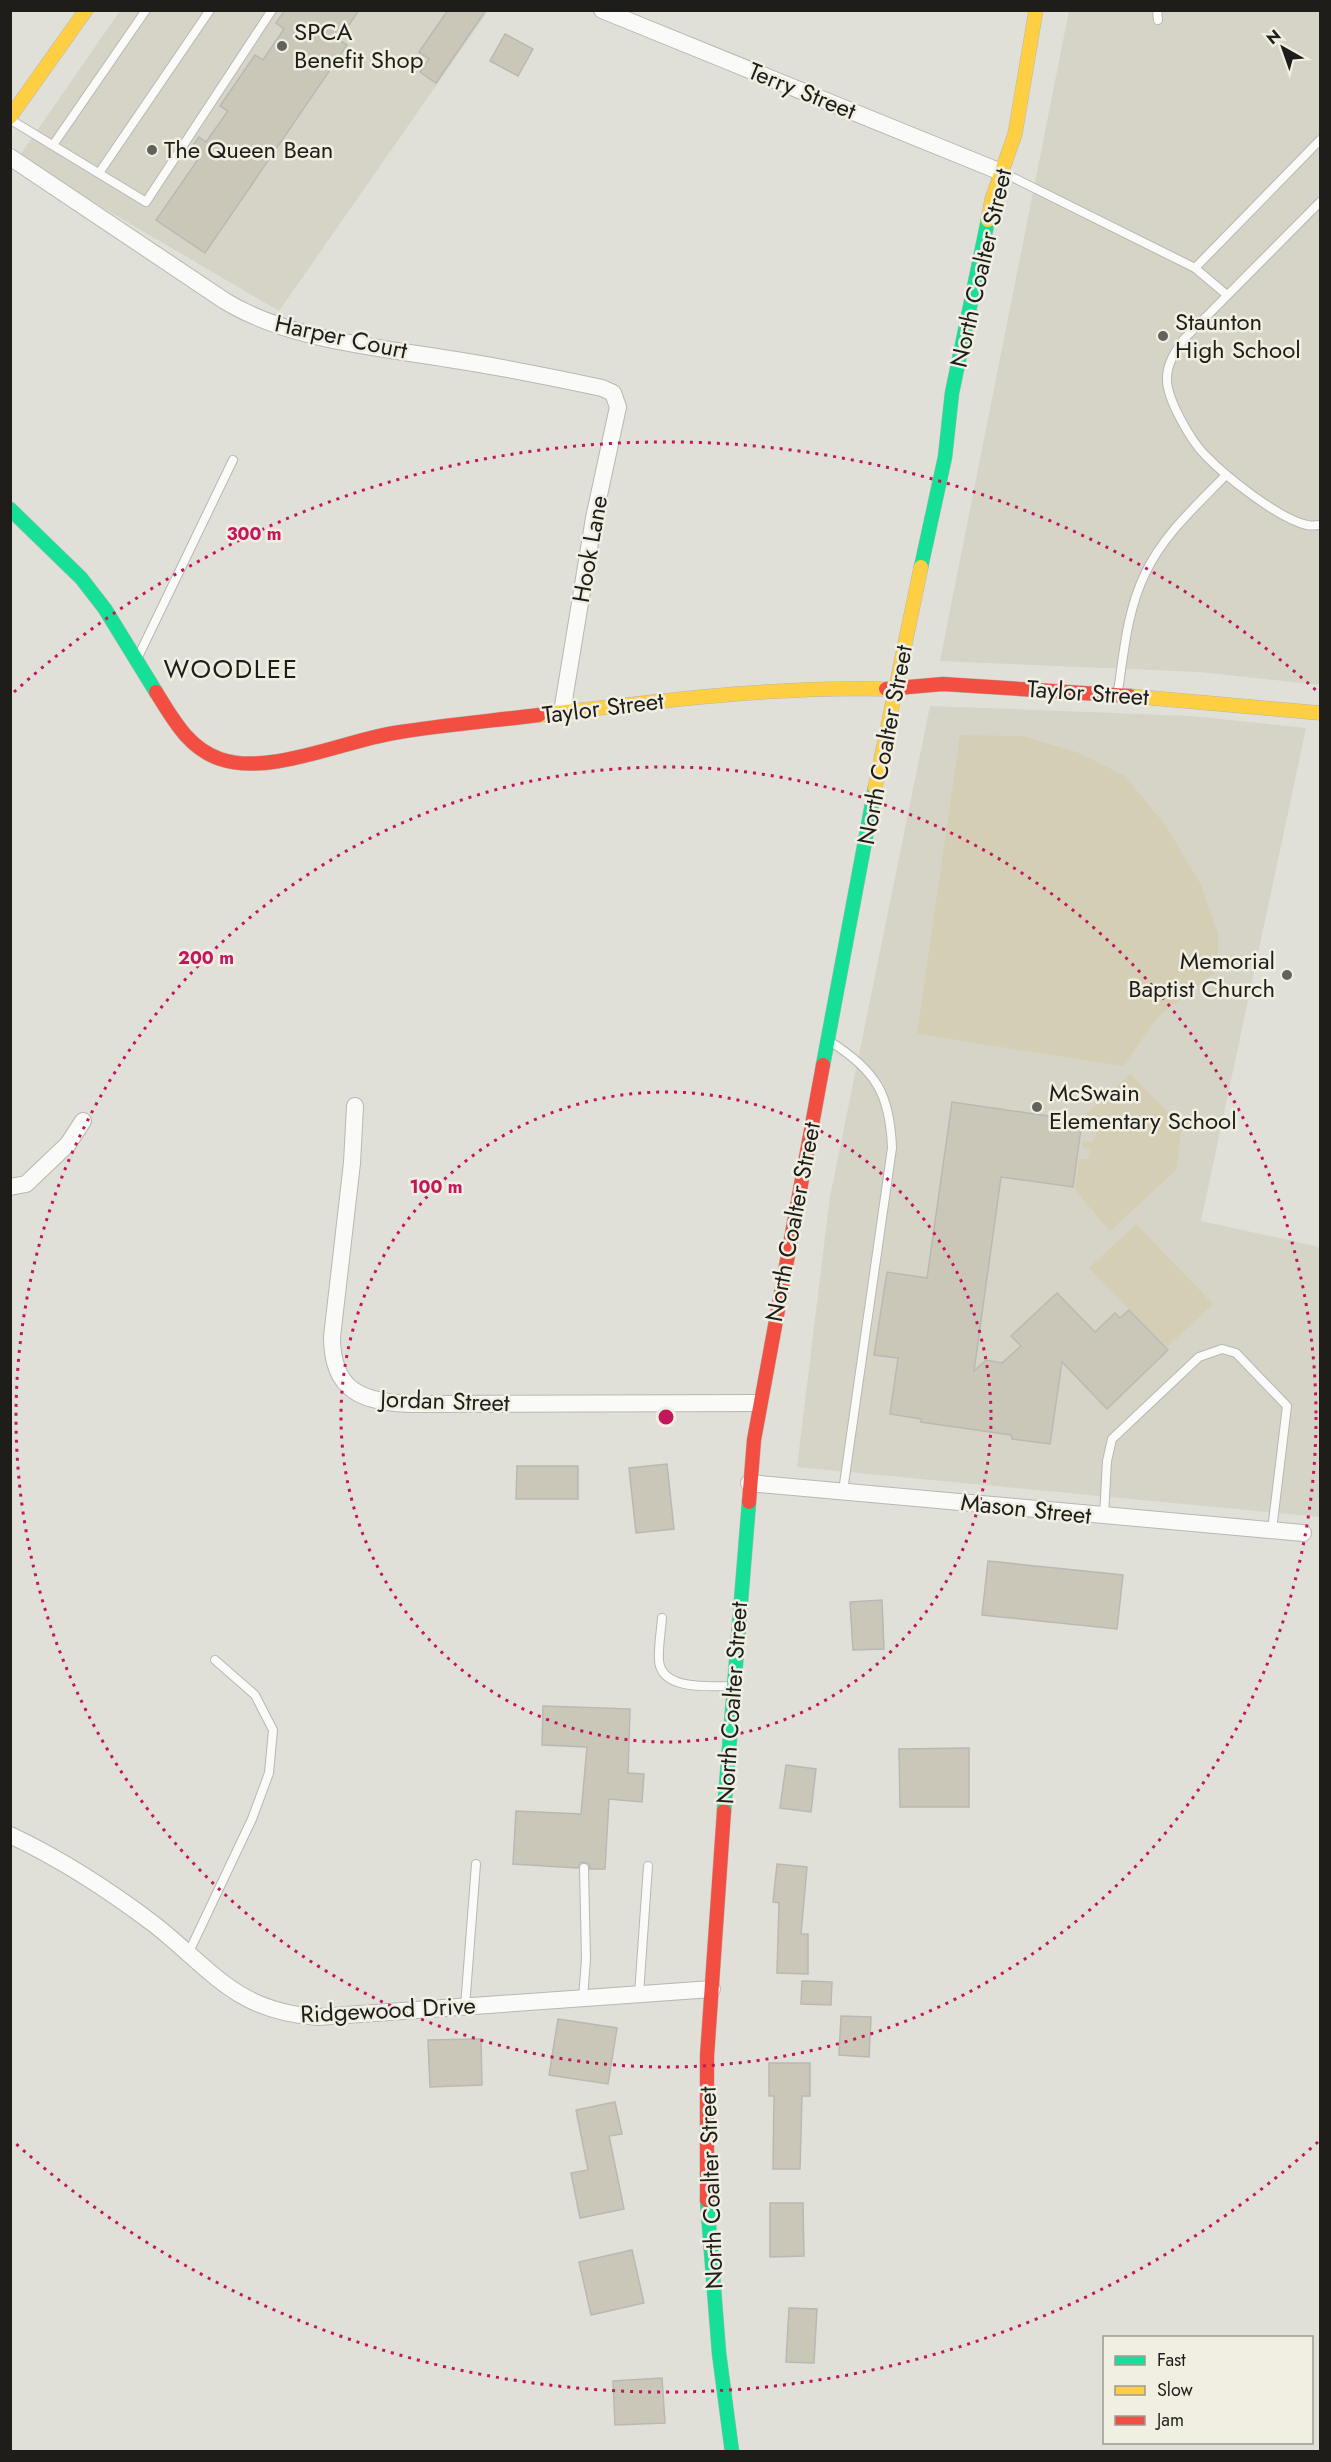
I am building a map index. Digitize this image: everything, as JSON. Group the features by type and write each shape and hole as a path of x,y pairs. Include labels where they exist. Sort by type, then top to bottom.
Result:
{"street":[{"path":"10,118 86,10"},
{"name":"Terry Street","path":"602,10 1001,172"},
{"name":"North Coalter Street","path":"732,2451 719,2353 706,2192 707,2056 749,1483 759,1403 894,689 945,457 952,393 992,199 1015,134 1036,10"},
{"name":"Harper Court","path":"10,158 225,301 251,316 278,327 493,366 609,390"},
{"name":"Hook Lane","path":"562,712 594,518 618,407 616,396 609,390"},
{"name":"Taylor Street","path":"10,509 81,578 105,609 168,712 189,740 208,754 236,763 268,763 393,733 702,696 858,688 894,689 943,684 1118,695 1320,713"},
{"name":"Jordan Street","path":"355,1106 332,1356 341,1376 359,1394 382,1403 411,1404 759,1403"},
{"path":"10,1187 26,1184 68,1144 83,1120"},
{"name":"Mason Street","path":"749,1483 1303,1533"},
{"name":"Ridgewood Drive","path":"10,1835 97,1881 237,1995 258,2005 290,2014 318,2017 712,1989"}],"lane":[{"path":"53,145 146,10"},
{"path":"99,173 210,10"},
{"path":"10,118 146,202 272,10"},
{"path":"1157,10 1158,20"},
{"path":"1195,268 1320,140"},
{"path":"1001,172 1195,268 1227,295"},
{"path":"1320,202 1183,340 1171,359 1167,378 1169,394 1203,453 1226,474 1277,511 1307,525 1320,525"},
{"path":"137,660 233,460"},
{"path":"1118,695 1127,633 1145,574 1159,549 1180,523 1226,474"},
{"path":"828,1040 857,1059 873,1078 883,1096 889,1116 892,1148 843,1491"},
{"path":"1104,1516 1107,1461 1112,1439 1199,1357 1222,1349 1236,1353 1287,1406 1272,1530"},
{"path":"662,1618 659,1663 666,1675 676,1684 733,1686"},
{"path":"188,1954 252,1819 269,1773 273,1730 255,1695 215,1660"},
{"path":"465,2007 476,1864"},
{"path":"639,1994 648,1866"},
{"path":"583,1998 586,1959 584,1868"}],"shaded area":[{"path":"120,11 488,11 279,311 18,158"},
{"name":"Staunton High School","path":"1069,11 1320,11 1320,685 1200,672 940,661"},
{"name":"McSwain Elementary School","path":"930,706 1191,716 1306,728 1201,1221 1320,1247 1320,1517 797,1467 830,1197"},
{"path":"960,735 1023,736 1079,753 1125,776 1166,826 1201,885 1218,934 1218,970 1159,1016 1123,1066 917,1034"},
{"path":"1130,1074 1182,1127 1176,1170 1110,1231 1075,1190 1079,1159 1088,1159 1090,1150 1082,1147 1083,1142 1093,1142 1096,1134 1095,1127 1084,1125 1083,1117"},
{"path":"1136,1224 1213,1304 1167,1347 1089,1268"}],"building":[{"path":"285,10 359,10 339,40 347,45 205,253 156,220 197,161 187,154 199,137 206,142 228,111 220,106 255,55 263,60 284,29 276,23"},
{"path":"448,10 486,10 436,83 420,72 429,59 419,52"},
{"path":"505,34 533,49 518,76 490,61"},
{"path":"952,1102 1082,1121 1073,1187 1001,1177 974,1371 986,1360 1002,1363 1021,1346 1011,1336 1057,1293 1095,1332 1115,1313 1120,1318 1129,1310 1168,1350 1107,1409 1062,1362 1050,1444 1012,1439 1011,1435 921,1422 921,1419 890,1414 898,1358 874,1355 887,1272 927,1278"},
{"path":"667,1464 674,1529 636,1533 629,1468"},
{"path":"517,1466 578,1466 578,1499 516,1499"},
{"path":"988,1561 1123,1575 1117,1629 982,1615"},
{"path":"882,1600 884,1649 853,1650 850,1602"},
{"path":"543,1706 630,1709 628,1773 644,1774 642,1802 609,1799 605,1869 590,1869 589,1864 584,1862 580,1863 578,1868 513,1864 516,1811 581,1814 587,1747 542,1745"},
{"path":"969,1748 969,1807 900,1807 899,1749"},
{"path":"786,1765 816,1769 811,1812 780,1808"},
{"path":"777,1864 807,1867 801,1934 808,1934 808,1974 777,1973 779,1903 773,1902"},
{"path":"802,1981 832,1982 831,2005 801,2004"},
{"path":"841,2016 871,2017 869,2057 839,2055"},
{"path":"558,2019 617,2028 608,2084 549,2075"},
{"path":"481,2039 482,2085 430,2087 428,2040"},
{"path":"769,2063 810,2063 810,2096 802,2096 800,2169 773,2169 774,2096 769,2096"},
{"path":"615,2102 622,2134 609,2136 624,2209 580,2218 571,2173 588,2170 576,2110"},
{"path":"770,2203 803,2203 804,2256 770,2257"},
{"path":"632,2250 644,2303 591,2315 579,2262"},
{"path":"789,2308 817,2309 814,2363 786,2362"},
{"path":"662,2378 665,2423 615,2425 613,2381"}],"traffic: fast":[{"path":"921,567 945,457 952,393 988,220"},
{"path":"10,509 81,578 105,609 156,692"},
{"path":"823,1065 875,788"},
{"path":"724,1811 749,1502"},
{"path":"707,2200 719,2353 732,2452"}],"traffic: slow":[{"path":"10,117 86,10"},
{"path":"988,220 992,199 1015,134 1036,10"},
{"path":"875,788 921,567"},
{"path":"539,715 756,692 886,689"},
{"path":"1130,696 1320,713"}],"traffic: jam":[{"path":"886,689 943,684 1130,696"},
{"path":"156,692 182,732 199,748 220,759 239,763 283,760 394,733 539,715"},
{"path":"749,1502 754,1440 823,1065"},
{"path":"707,2200 707,2056 724,1811"}],"place":[{"name":"SPCA Benefit Shop","path":"282,46"},
{"name":"The Queen Bean","path":"152,150"},
{"name":"Staunton High School","path":"1163,336"},
{"name":"Memorial Baptist Church","path":"1287,975"},
{"name":"McSwain Elementary School","path":"1037,1107"}],"district":[{"name":"WOODLEE","path":"231,669"}]}
